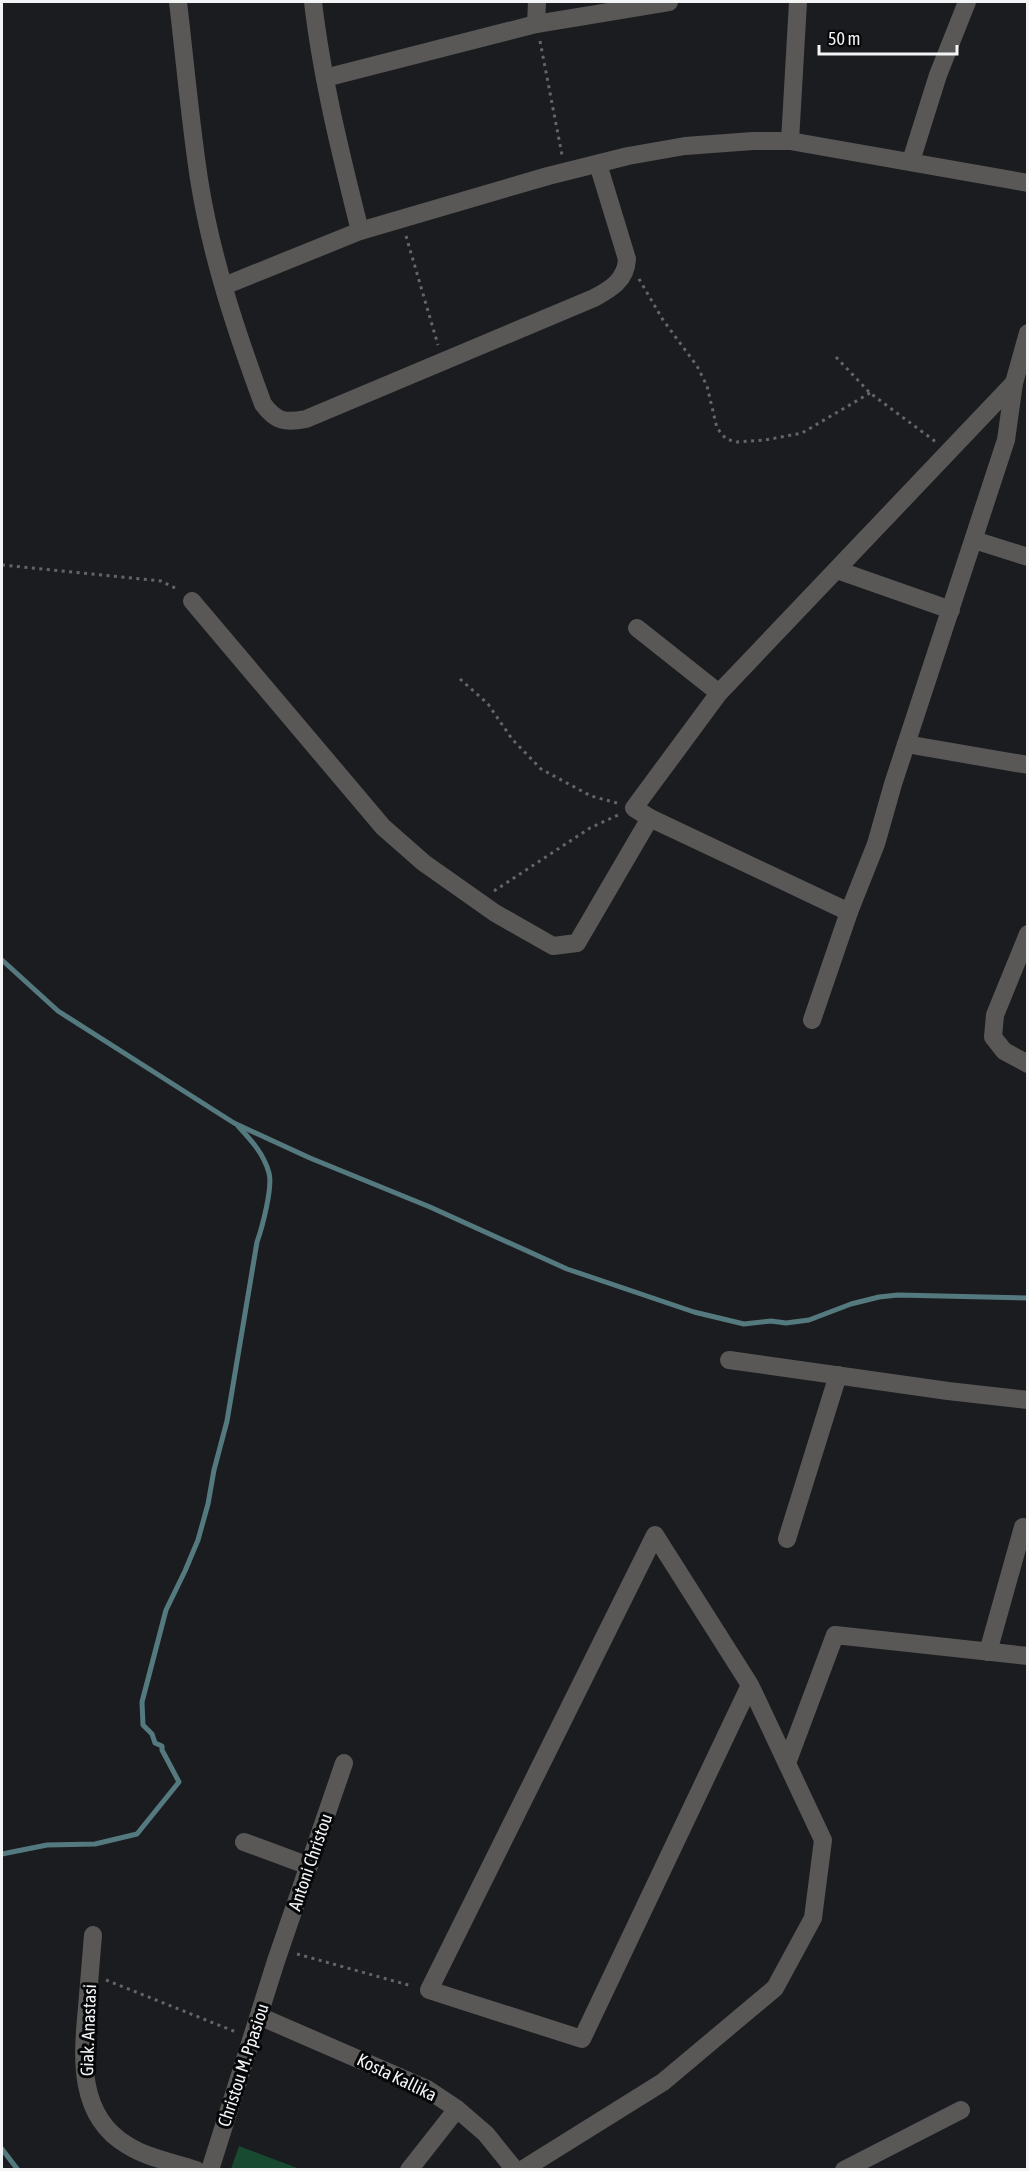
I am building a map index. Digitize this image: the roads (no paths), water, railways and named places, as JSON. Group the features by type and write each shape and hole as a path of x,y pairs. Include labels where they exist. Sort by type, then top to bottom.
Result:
{"street":[{"path":"178,2 199,179 208,226 242,348 263,404 269,412 282,421 306,419 594,298 617,283 626,267 624,249 598,164"},
{"path":"313,2 325,78 360,231"},
{"path":"536,24 537,2"},
{"path":"325,78 536,24 668,2"},
{"path":"790,141 798,2"},
{"path":"911,161 938,75 967,2"},
{"path":"224,285 360,231 400,218 565,172 685,146 790,141 1028,183"},
{"path":"812,1020 849,912 876,844 906,744 1006,440 1014,383 1028,333"},
{"path":"849,912 650,819 634,808 719,693 1014,383"},
{"path":"974,540 1028,557"},
{"path":"837,570 951,610"},
{"path":"192,601 383,826 424,863 479,902 553,946 577,943 650,819"},
{"path":"637,628 719,693"},
{"path":"906,744 1028,765"},
{"path":"1028,934 995,1015 993,1037 1004,1051 1028,1064"},
{"path":"729,1360 1028,1400"},
{"path":"787,1539 838,1375"},
{"path":"988,1652 1023,1527"},
{"path":"522,2169 663,2082 775,1988 813,1918 823,1840 750,1685 655,1535 429,1990 582,2039 750,1685"},
{"path":"787,1763 835,1635 1028,1656"},
{"name":"Antoni Christou","path":"279,1955 344,1763"},
{"path":"244,1842 309,1866"},
{"name":"Giak. Anastasi","path":"93,1935 83,2059 86,2085 94,2109 106,2129 127,2145 141,2152 196,2169"},
{"name":"Christou M. Ppasiou","path":"210,2169 279,1955"},
{"name":"Kosta Kallika","path":"259,2016 427,2089 457,2109 486,2134 515,2169"},
{"path":"409,2169 457,2109"},
{"path":"844,2169 961,2110"}],"waterway":[{"path":"2,960 58,1011 234,1123 567,1269 694,1312 744,1324 771,1321 786,1323 809,1320 851,1304 898,1295 1028,1298"},
{"path":"2,1854 47,1845 95,1844 137,1834 179,1782 162,1746 155,1743 152,1734 143,1725 142,1702 166,1610 198,1540 208,1504 227,1421 257,1242 268,1197 270,1179 267,1166 257,1148 238,1126"},
{"path":"2,2149 18,2170"}]}
